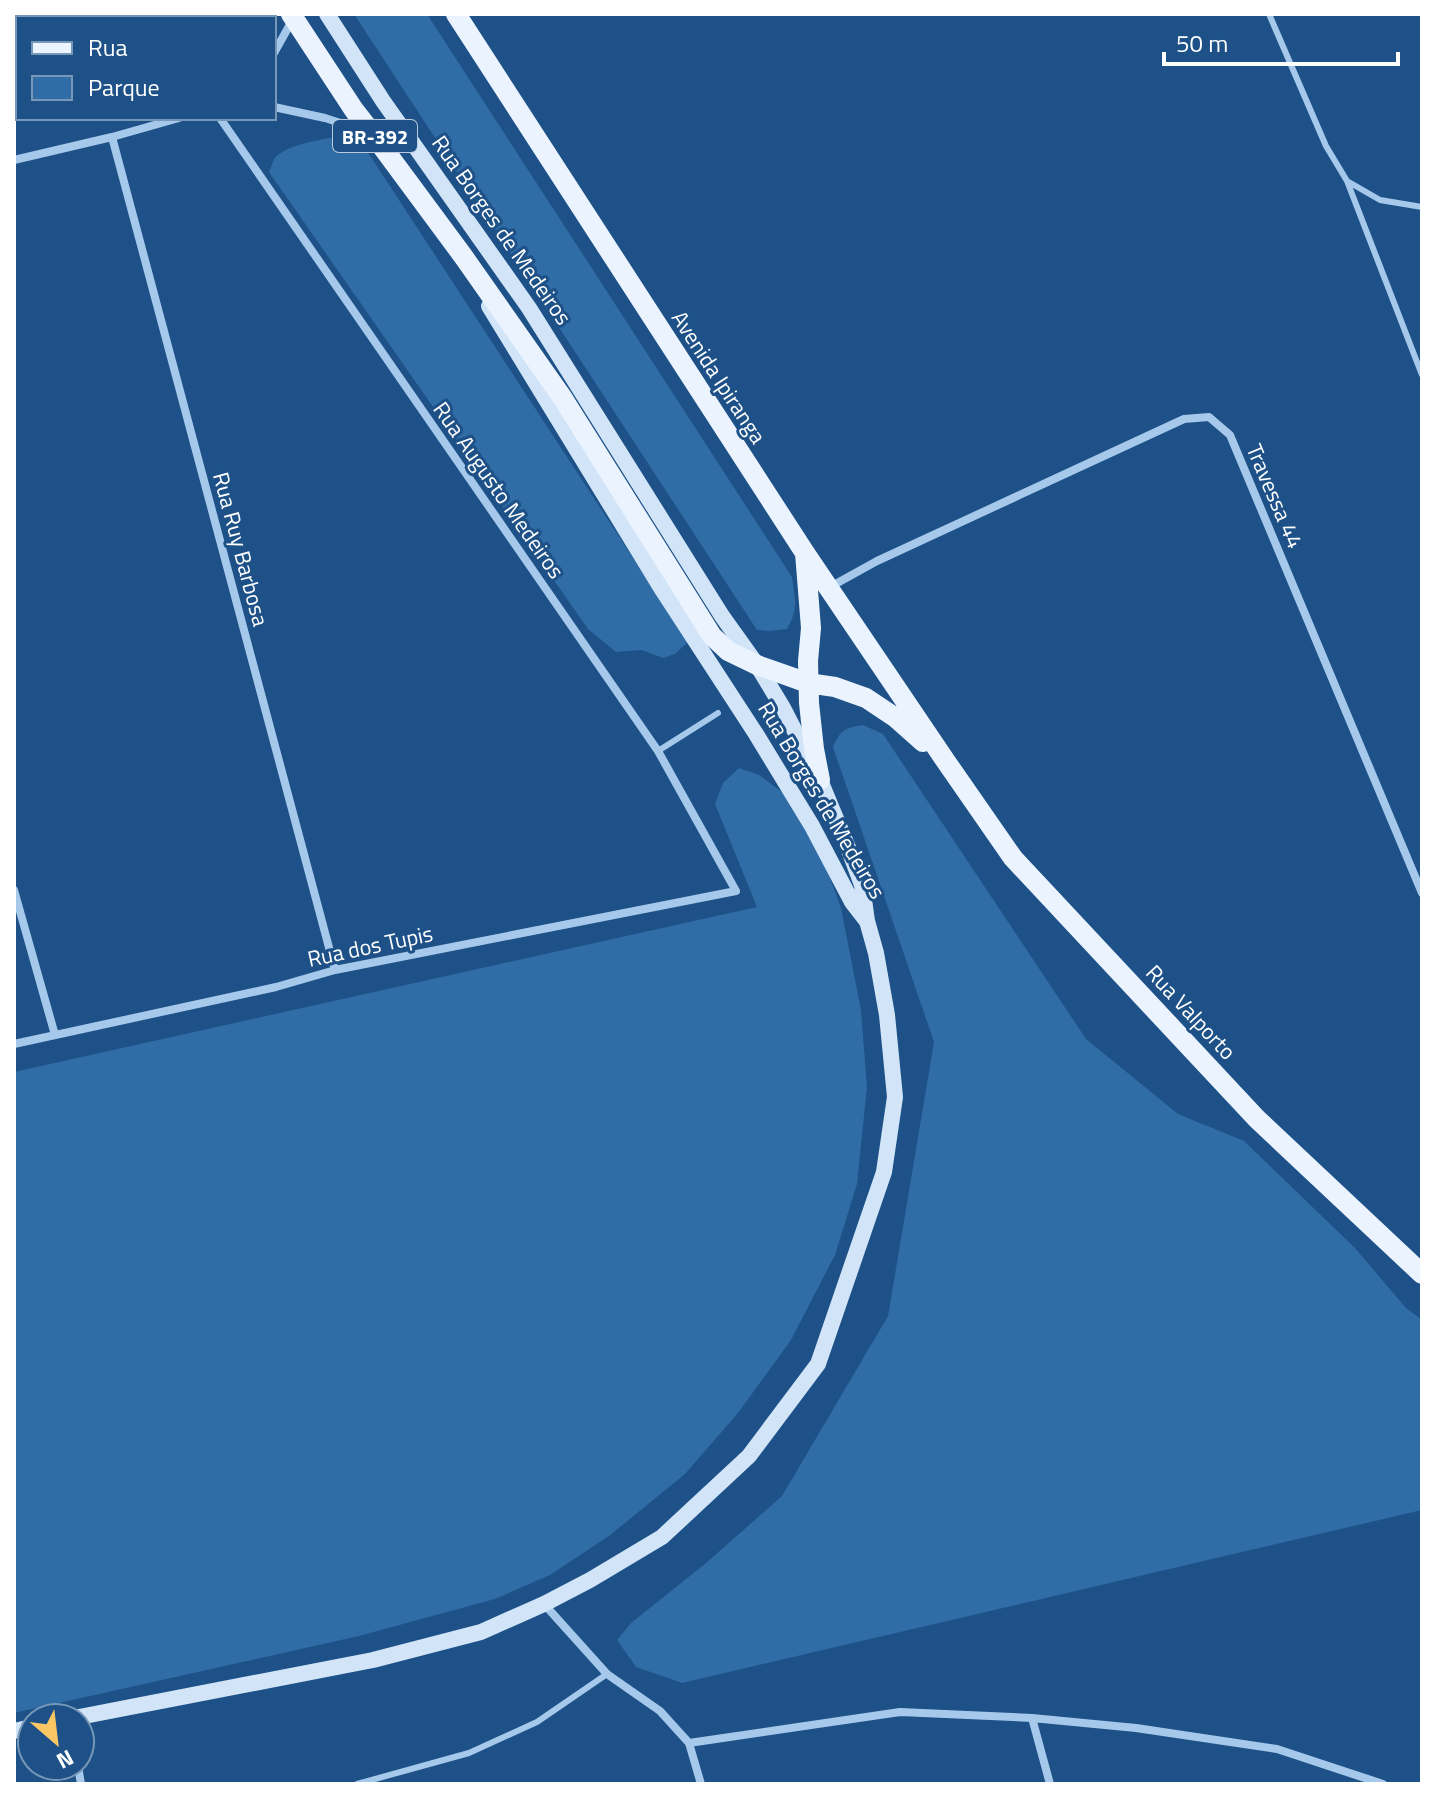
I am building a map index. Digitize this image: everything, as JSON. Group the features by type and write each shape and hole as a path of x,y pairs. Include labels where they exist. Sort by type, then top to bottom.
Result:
{"main road":[{"name":"Rua Borges de Medeiros","path":"327,14 383,101 529,308 783,708 820,780 862,885 867,921"},
{"name":"Avenida Ipiranga","path":"456,14 805,553 947,763"},
{"name":"Rua Borges de Medeiros","path":"292,16 354,110 463,256 499,325 663,591 756,734 812,826 852,902 867,921"},
{"path":"463,256 562,397 712,636 728,651 757,665 808,683 835,687 866,698 896,718 947,763"},
{"path":"805,553 811,628 808,683 820,780"},
{"name":"Rua Valporto","path":"947,763 1013,858 1257,1119 1422,1274"},
{"name":"BR-392","path":"96,1714 373,1660 481,1632 590,1580 662,1537 749,1456 818,1364 884,1172 895,1097 887,1015 867,921"}],"street":[{"path":"276,49 292,16"},
{"path":"276,107 372,133"},
{"path":"14,160 172,120"},
{"name":"Rua Augusto Medeiros","path":"221,120 658,751 736,891"},
{"name":"Rua Ruy Barbosa","path":"112,137 335,970"},
{"name":"Travessa 44","path":"829,588 877,561 1184,419 1209,417 1230,435 1418,871 1422,893"},
{"path":"14,890 55,1035"},
{"name":"Rua dos Tupis","path":"14,1044 276,987 335,970 736,891"},
{"path":"544,1604 607,1674 660,1711 689,1743 701,1784"},
{"path":"689,1743 900,1712 1032,1718 1136,1728 1277,1749 1383,1784"},
{"path":"1032,1718 1050,1784"}],"lane":[{"path":"1269,14 1326,146 1347,181 1422,375"},
{"path":"1347,181 1380,200 1422,207"},
{"path":"658,751 718,713"},
{"path":"357,1784 469,1753 537,1722 607,1674"}],"green space":[{"path":"170,14 271,14 270,16"},
{"path":"354,14 427,14 792,577 795,609 787,629 757,630"},
{"path":"338,137 367,151 688,642 675,654 663,658 642,650 616,652 588,629 269,172 274,159 286,150"},
{"path":"863,725 883,734 1086,1039 1178,1114 1244,1141 1355,1248 1406,1308 1422,1320 1422,1510 682,1683 636,1667 617,1640 631,1623 782,1496 888,1316 934,1042 833,747 844,730"},
{"path":"739,768 759,775 782,792 802,817 841,908 861,1010 867,1087 857,1184 835,1255 791,1340 738,1413 685,1474 609,1536 550,1575 495,1599 359,1636 63,1702 16,1702 14,1713 14,1072 757,907 715,804 723,783"}]}
